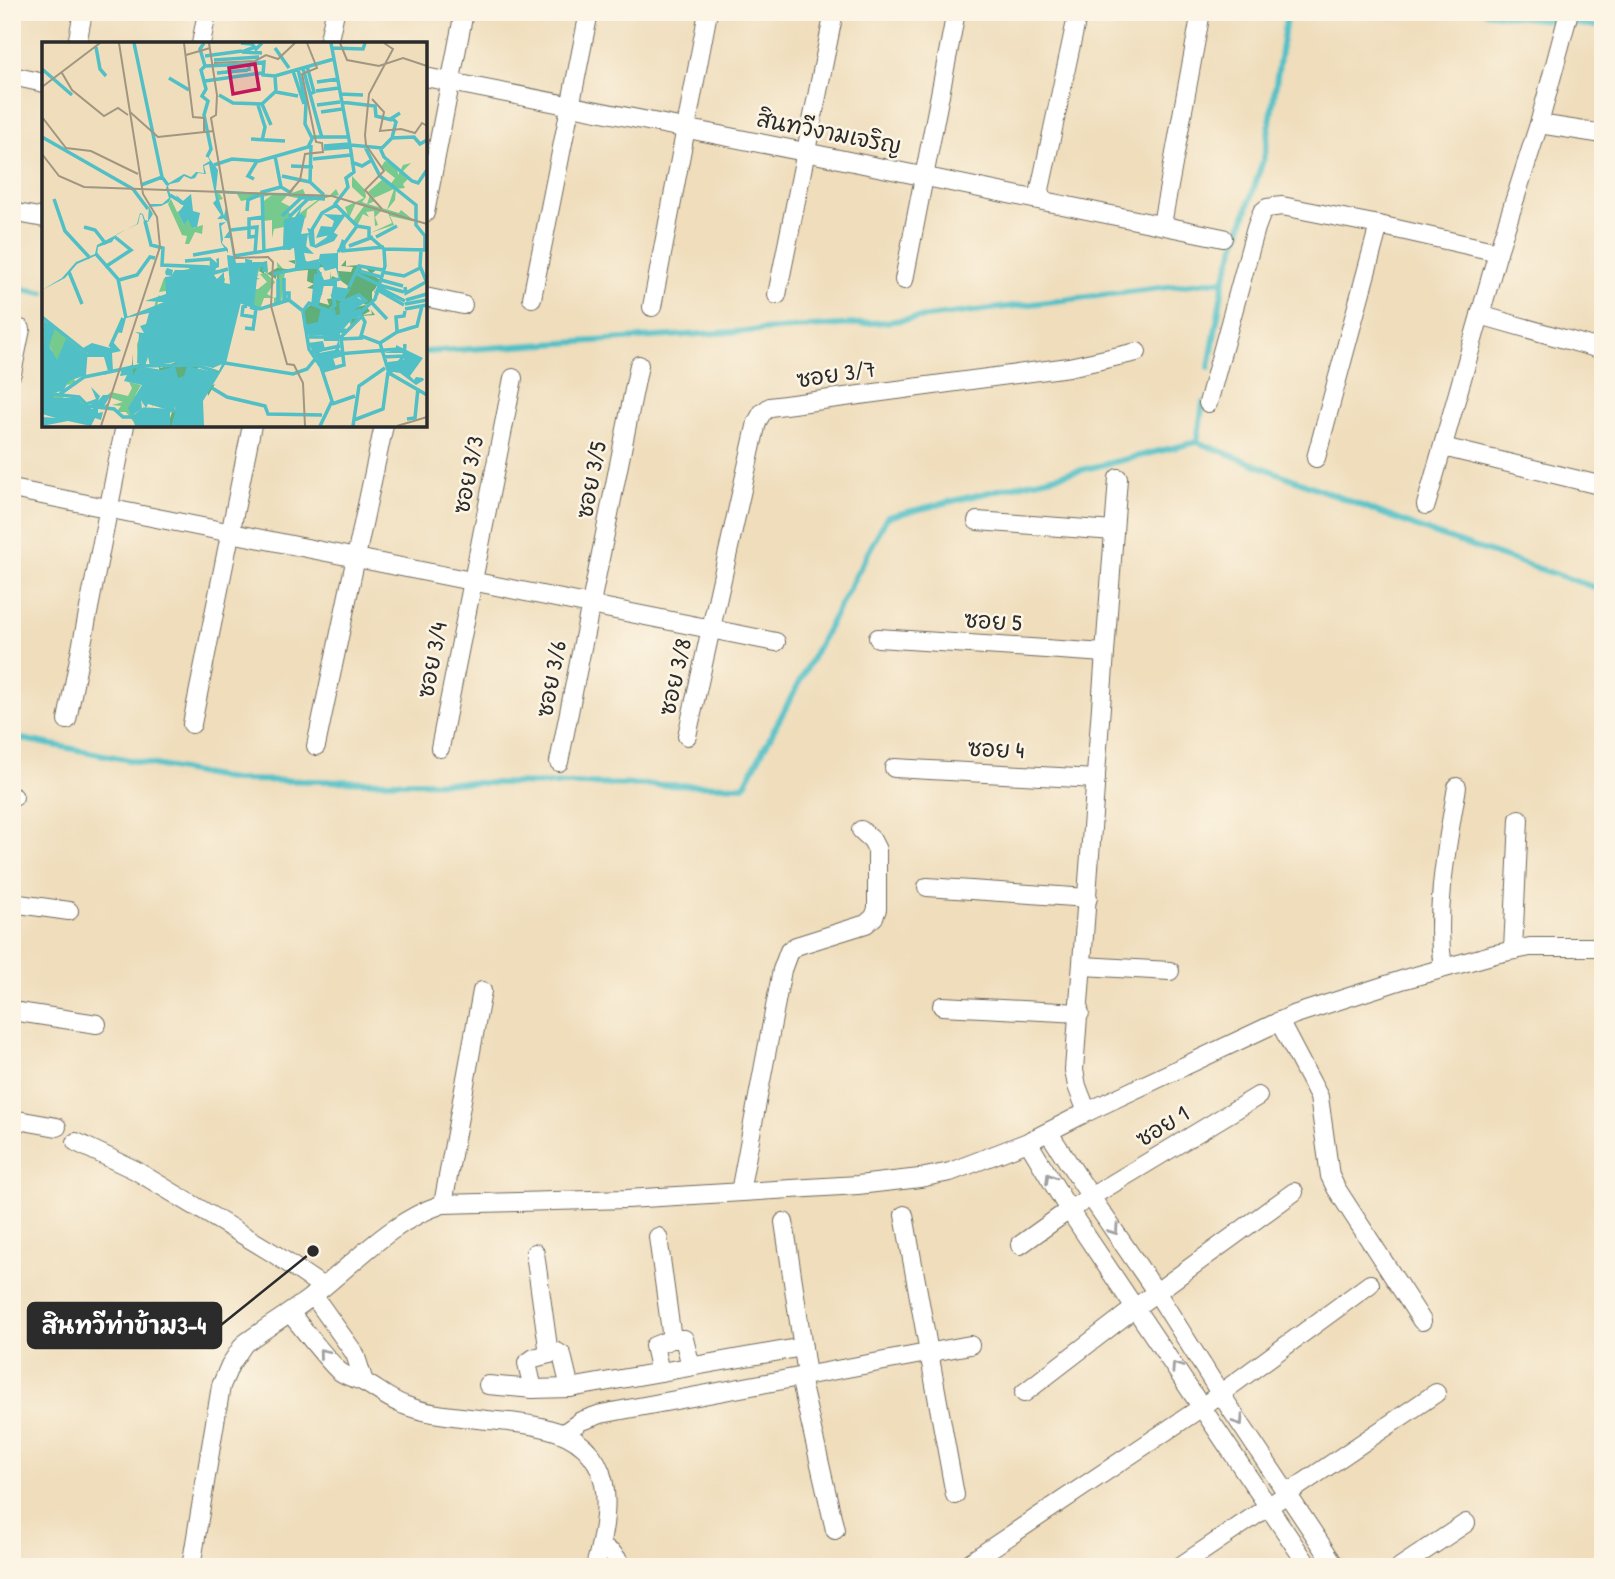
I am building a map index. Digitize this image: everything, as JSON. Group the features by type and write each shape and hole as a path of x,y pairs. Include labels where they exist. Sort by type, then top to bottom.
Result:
{"street":[{"path":"77,42 83,12"},
{"path":"201,42 207,12"},
{"path":"328,42 335,12"},
{"path":"427,203 464,12"},
{"path":"531,298 589,12"},
{"path":"652,307 708,12"},
{"path":"777,295 834,12"},
{"path":"904,280 956,12"},
{"path":"1038,199 1078,12"},
{"path":"1162,224 1201,12"},
{"path":"1426,505 1569,12"},
{"path":"12,76 42,83"},
{"name":"สินทวีงามเจริญ","path":"427,77 1223,238"},
{"path":"1538,124 1603,134"},
{"path":"1208,403 1256,228 1262,212 1267,208 1282,206 1498,252"},
{"path":"12,212 42,218"},
{"path":"1316,458 1379,225"},
{"path":"427,297 463,305"},
{"path":"1480,315 1603,349"},
{"path":"12,373 21,329"},
{"name":"ซอย 3/7","path":"711,629 757,422 762,413 770,407 1069,367 1138,352"},
{"name":"ซอย 3/5","path":"590,605 639,365"},
{"name":"ซอย 3/3","path":"472,581 513,378"},
{"path":"67,720 125,427"},
{"path":"192,724 252,427"},
{"path":"316,746 384,427"},
{"path":"1443,447 1603,486"},
{"path":"1087,1112 1074,1070 1118,478"},
{"path":"12,489 776,642"},
{"path":"976,522 1114,531"},
{"name":"ซอย 3/4","path":"440,748 472,581"},
{"name":"ซอย 3/6","path":"559,762 590,605"},
{"name":"ซอย 3/8","path":"687,736 711,629"},
{"name":"ซอย 5","path":"878,638 1105,653"},
{"name":"ซอย 4","path":"894,768 1096,779"},
{"path":"1443,968 1440,945 1443,873 1457,787"},
{"path":"1513,950 1519,819"},
{"path":"740,1192 782,970 789,951 796,946 866,925 877,909 877,850 861,830"},
{"path":"927,887 1088,898"},
{"path":"12,903 69,911"},
{"path":"191,1567 220,1386 230,1365 244,1345 290,1313 400,1223 422,1211 443,1204 627,1199 858,1185 920,1178 979,1162 1049,1133 1087,1112 1279,1021 1405,978 1530,947 1603,947"},
{"path":"1083,965 1170,971"},
{"path":"443,1204 482,991"},
{"path":"942,1006 1080,1013"},
{"path":"12,1011 97,1024"},
{"path":"1279,1021 1319,1097 1330,1176 1422,1321"},
{"name":"ซอย 1","path":"1020,1245 1069,1210 1258,1096"},
{"path":"12,1119 57,1127"},
{"path":"1049,1133 1336,1567"},
{"path":"76,1142 135,1170 273,1253 318,1291 355,1354 364,1382"},
{"path":"1028,1142 1069,1210 1310,1567"},
{"path":"1024,1393 1136,1307 1294,1192"},
{"path":"904,1215 955,1494"},
{"path":"784,1222 803,1347 804,1376 835,1530"},
{"path":"657,1237 672,1339"},
{"path":"535,1253 549,1354"},
{"path":"963,1567 1202,1407 1370,1284"},
{"path":"290,1313 340,1372 364,1382 405,1406 442,1415 543,1427 564,1433 582,1446 592,1456 605,1483 607,1509 595,1567"},
{"path":"660,1372 654,1346 672,1339 684,1339 691,1366"},
{"path":"564,1433 581,1421 601,1414 970,1345"},
{"path":"488,1385 533,1390 569,1388 803,1347"},
{"path":"533,1390 527,1363 534,1358 557,1352 562,1355 569,1388"},
{"path":"1179,1567 1436,1393"},
{"path":"1400,1567 1466,1523"},
{"path":"601,1547 613,1554 624,1567"}],"waterway":[{"path":"1209,368 1224,280 1265,154 1287,12"},
{"path":"1484,12 1603,27"},
{"path":"427,352 886,322 1224,280"},
{"path":"12,287 42,293"},
{"path":"1197,442 1203,403"},
{"path":"12,737 232,780 744,786 887,517 1197,442 1435,534 1603,590"}],"place":[{"name":"สินทวีท่าข้าม3-4","path":"313,1251"}]}
